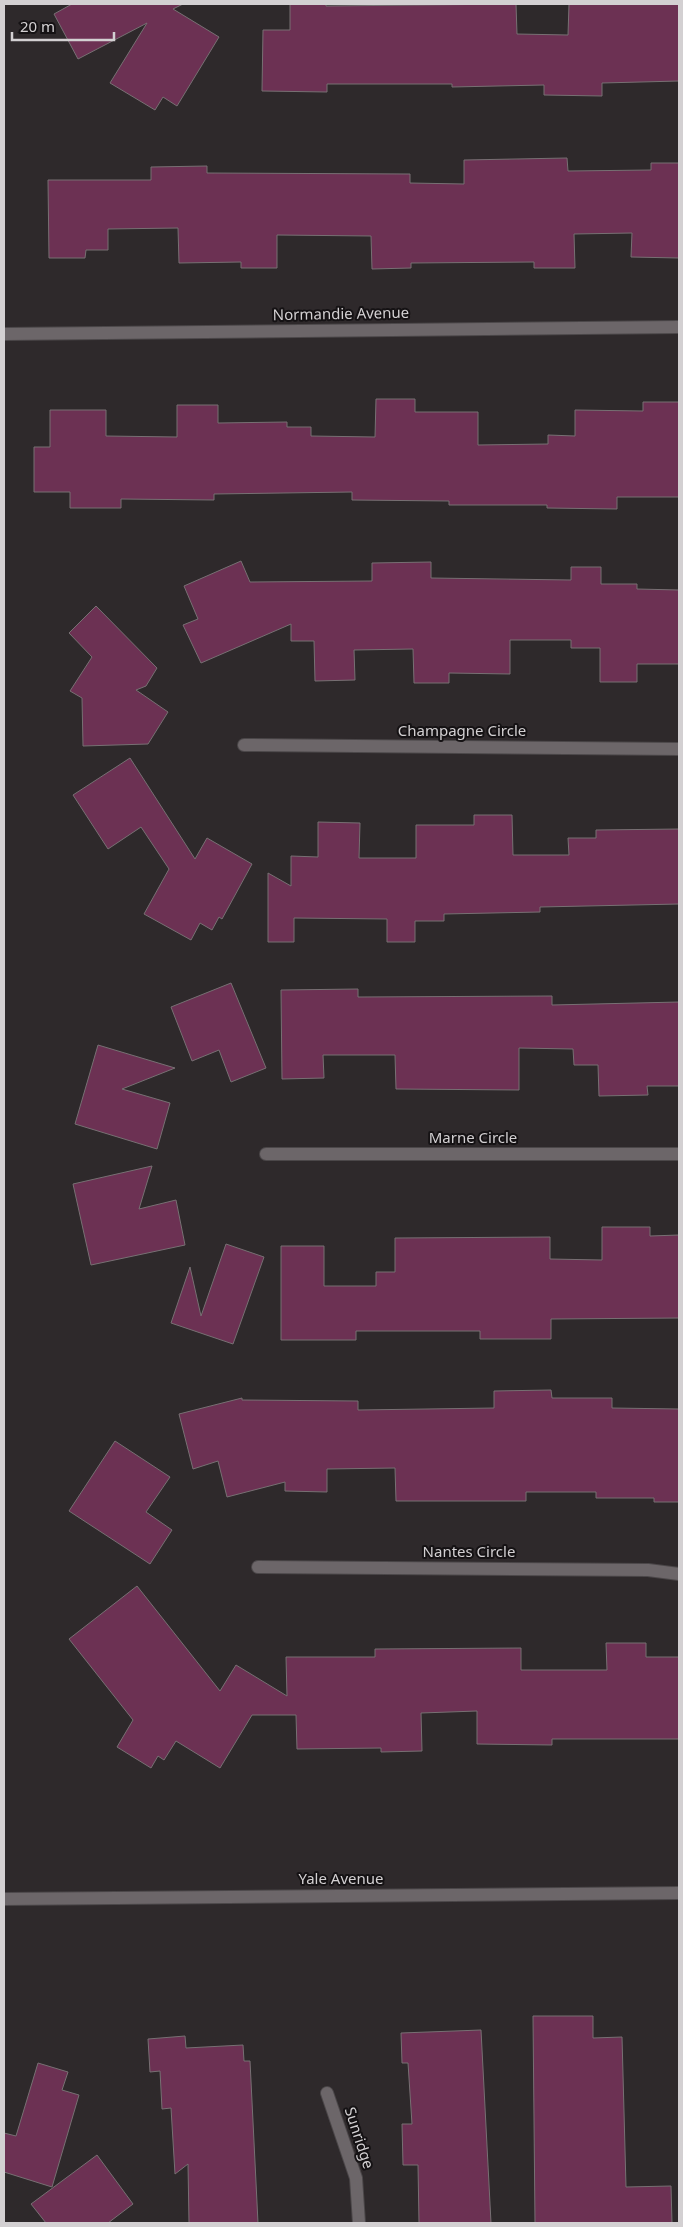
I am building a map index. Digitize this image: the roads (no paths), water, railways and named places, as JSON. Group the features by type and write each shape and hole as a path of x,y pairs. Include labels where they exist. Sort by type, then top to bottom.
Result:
{"street":[{"name":"Normandie Avenue","path":"4,334 679,327"},
{"name":"Champagne Circle","path":"244,745 679,749"},
{"name":"Marne Circle","path":"266,1154 679,1154"},
{"name":"Nantes Circle","path":"258,1567 648,1570 679,1574"},
{"name":"Yale Avenue","path":"4,1899 679,1893"},
{"name":"Sunridge","path":"327,2093 356,2178 359,2223"}]}
